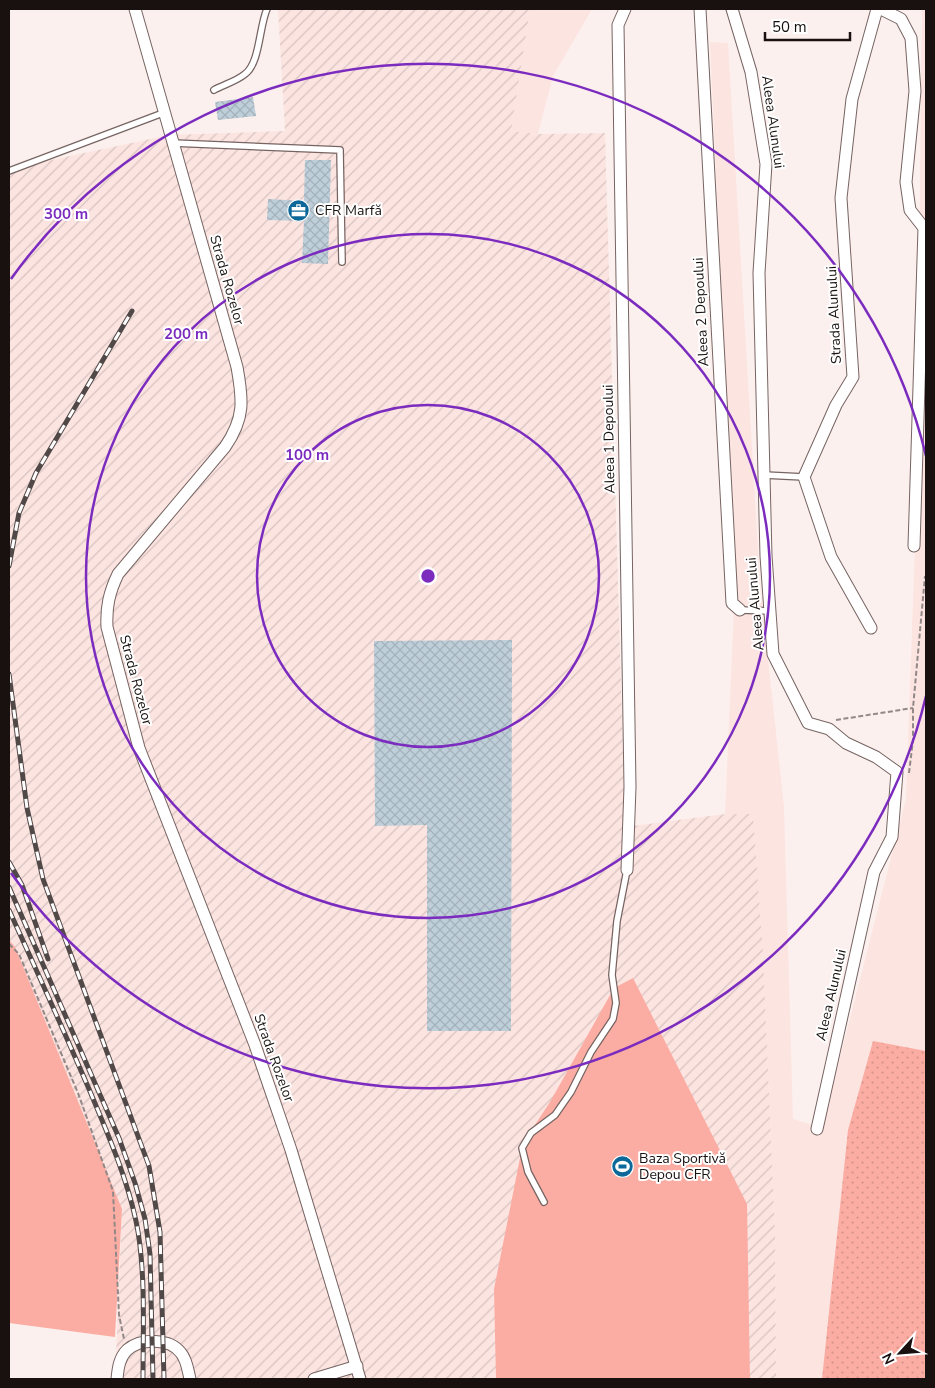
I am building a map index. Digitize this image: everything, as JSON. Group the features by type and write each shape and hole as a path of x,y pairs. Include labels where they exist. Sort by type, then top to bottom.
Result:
{"street":[{"name":"Strada Rozelor","path":"135,9 163,113 237,367 242,392 241,414 235,432 225,447 118,574 110,591 107,609 108,627 139,748 255,1045 291,1150 360,1379"},
{"name":"Aleea 1 Depoului","path":"625,9 618,25 630,796 627,870"},
{"name":"Aleea 2 Depoului","path":"700,9 732,603 740,610"},
{"name":"Aleea Alunului","path":"732,9 751,72 766,164 759,273 764,475 773,654 808,723 829,729 846,743 876,757 897,772 892,838 874,872 817,1129"},
{"name":"Strada Alunului","path":"804,477 836,405 853,377 841,198 852,99 877,9"},
{"path":"882,9 901,19 911,38 915,91 906,182 910,210 924,228 914,546"},
{"path":"804,477 831,557 871,628"},
{"path":"117,1379 118,1365 127,1351 143,1342 169,1345 181,1352 190,1379"},
{"path":"314,1379 357,1366"}],"lane":[{"path":"214,90 245,74 254,64 262,21 267,9"},
{"path":"9,171 163,113"},
{"path":"172,143 340,150 342,262"},
{"path":"764,475 804,477"},
{"path":"740,610 770,610"},
{"path":"544,1202 528,1172 522,1148 531,1133 555,1115 571,1092 591,1052 613,1019 616,1003 612,975 616,921 627,870"}],"path":[{"path":"909,776 913,740 912,708 925,576"},
{"path":"829,729 837,719 912,708"},
{"path":"9,944 19,954 78,1093 113,1191 120,1315 127,1351"}],"shaded area":[{"path":"278,9 530,9 511,131 538,134 605,133 625,827 725,814 753,814 763,954 775,1235 776,1379 115,1379 122,1209 15,948 9,940 9,169 169,135 285,131"},
{"path":"530,9 592,9 553,76 538,134 511,131"},
{"path":"922,9 926,9 926,1379 776,1379 775,1235 763,954 753,814 725,814 735,585 710,42 728,43 760,584 784,807 793,1119 822,1128 906,799 916,518"},
{"path":"9,940 15,947 122,1209 115,1337 9,1323"},
{"name":"Baza Sportivă Depou CFR","path":"633,978 747,1204 750,1379 496,1379 494,1289 523,1143 550,1102 614,988"},
{"path":"873,1041 926,1051 926,1379 822,1379 848,1130"}],"building":[{"path":"253,97 256,116 218,120 215,102"},
{"name":"CFR Marfă","path":"305,160 331,160 328,264 302,263 304,221 267,220 268,199 304,201"},
{"path":"512,640 511,1031 427,1031 427,825 375,826 374,641"}],"railway":[{"path":"9,566 19,513 36,473 132,311"},
{"path":"9,674 27,808 43,879 149,1166 160,1232 164,1379"},
{"path":"9,862 22,885 48,959"},
{"path":"9,887 119,1138 135,1183 145,1219 150,1254 153,1379"},
{"path":"9,910 96,1105 132,1204 139,1239 143,1279 143,1379"}],"place":[{"name":"CFR Marfă","path":"299,210"},
{"name":"Baza Sportivă Depou CFR","path":"623,1166"}]}
